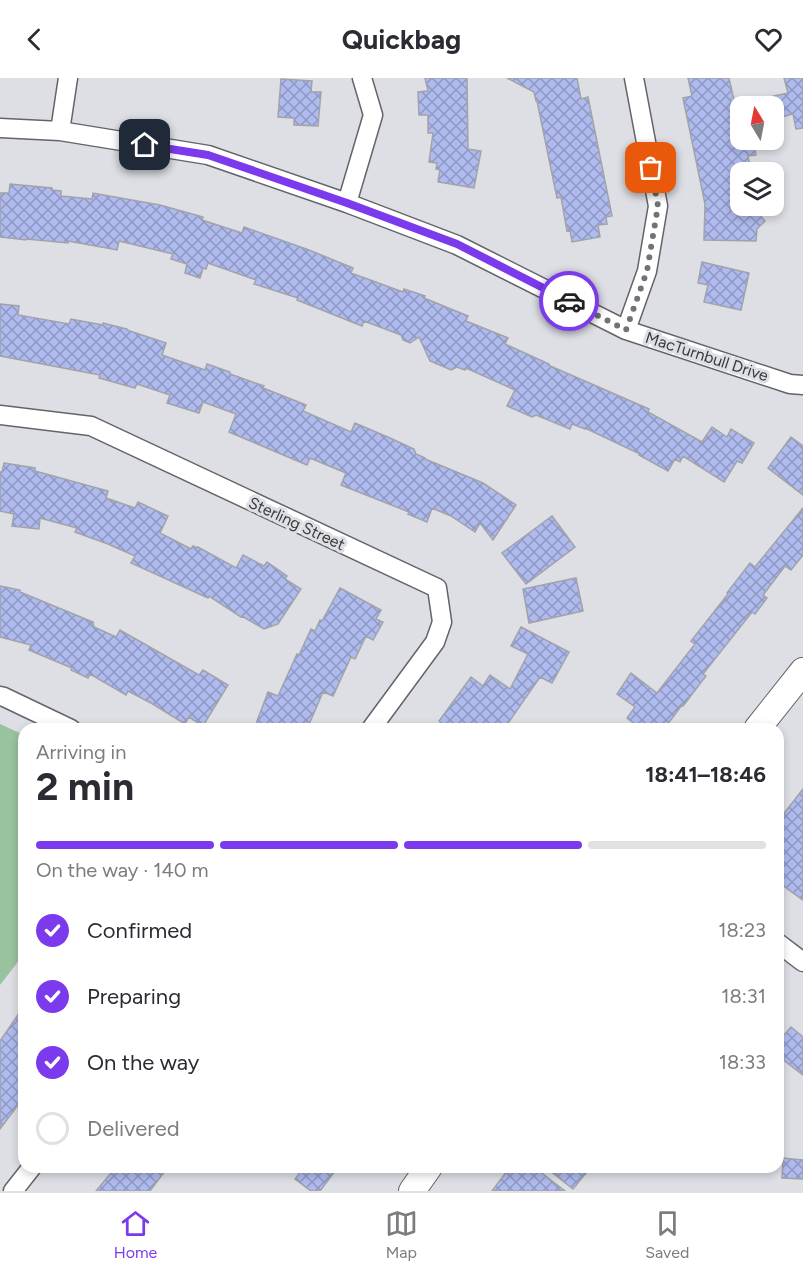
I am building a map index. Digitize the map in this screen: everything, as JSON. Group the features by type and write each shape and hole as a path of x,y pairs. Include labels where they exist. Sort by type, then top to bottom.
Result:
{"main road":[{"path":"762,723 803,671"},
{"path":"412,1191 425,1173"}],"street":[{"path":"60,131 68,78"},
{"path":"347,203 373,115 362,78"},
{"path":"626,330 647,271 658,206 634,78"},
{"name":"MacTurnbull Drive","path":"0,128 60,131 208,155 457,244 626,330 790,384 803,385"},
{"name":"Sterling Street","path":"0,416 91,426 437,588 442,622 435,642 375,723"},
{"path":"0,696 59,723"},
{"path":"784,948 803,962"},
{"path":"13,1191 27,1173"}],"green space":[{"path":"0,724 18,732 18,962 0,985"}],"building":[{"path":"425,78 467,78 468,149 481,151 474,188 438,182 440,170 436,169 437,163 429,162 433,133 428,133 428,115 419,115 418,92 428,91"},
{"path":"507,78 577,78 581,99 588,97 612,216 606,217 607,224 598,225 600,237 572,242 570,230 567,231 561,197 557,198 534,92"},
{"path":"688,78 729,78 733,96 730,96 730,150 755,150 756,155 748,156 749,162 730,162 730,216 761,216 765,221 757,229 756,241 704,240 705,204 683,98 692,96"},
{"path":"784,78 803,78 803,128 796,129 793,114 784,116 784,96 774,96 788,93"},
{"path":"281,79 312,81 311,92 321,92 318,126 294,125 294,118 278,117"},
{"path":"10,184 52,188 52,190 61,191 61,196 92,199 93,193 160,205 203,217 202,220 242,233 244,227 353,268 351,273 403,292 404,289 425,296 424,298 468,316 466,321 508,338 505,344 649,409 648,412 702,442 712,427 727,437 731,429 754,443 742,463 737,461 724,482 683,456 680,462 675,459 668,471 640,454 585,428 572,424 570,429 507,406 515,390 466,368 465,370 457,367 451,370 430,361 419,337 410,343 403,340 401,335 364,321 362,326 297,300 298,298 254,284 256,280 208,263 206,269 203,268 200,278 185,273 187,264 171,259 173,254 119,241 117,250 68,241 68,243 0,237 0,193 9,193"},
{"path":"702,262 749,273 741,310 704,302 708,285 698,283"},
{"path":"0,304 19,306 18,315 69,324 71,319 103,325 103,323 166,343 162,355 205,370 207,364 230,372 230,374 306,405 303,411 351,432 355,423 414,449 416,454 425,459 483,483 516,505 493,540 480,523 475,532 451,516 432,508 427,522 408,514 409,512 341,485 346,473 310,458 307,465 229,432 236,414 203,402 199,413 167,403 170,395 137,384 135,388 99,378 100,375 0,356"},
{"path":"791,437 803,446 803,495 768,468"},
{"path":"4,463 35,468 35,471 108,491 106,498 135,508 138,502 168,516 160,533 191,549 193,546 198,547 236,568 243,555 264,566 267,562 287,576 285,579 301,589 278,624 264,629 209,596 208,598 131,563 135,556 75,532 77,528 40,518 39,529 12,526 14,514 0,511 0,472 2,472"},
{"path":"803,508 803,555 791,570 785,566 763,595 767,598 755,614 752,612 703,674 706,676 683,706 668,723 633,723 627,718 635,707 617,694 631,673 657,693 695,644 691,641 750,563 755,567"},
{"path":"552,516 575,547 526,584 502,553"},
{"path":"576,578 583,611 529,623 523,589"},
{"path":"0,586 20,590 20,592 93,622 94,627 116,637 120,630 199,675 203,670 228,685 205,723 198,723 189,717 183,723 128,691 126,695 90,674 88,678 71,670 72,668 29,650 31,645 0,637"},
{"path":"340,588 381,610 376,619 383,622 373,640 366,636 355,659 351,657 333,696 323,692 310,723 256,723 268,692 278,696 311,629 315,631 320,620 322,621"},
{"path":"521,627 569,652 552,683 540,677 508,723 442,723 439,721 471,677 483,686 490,675 510,689 528,654 511,646"},
{"path":"803,789 803,900 784,886 784,813"},
{"path":"18,1015 18,1105 0,1129 0,1041"},
{"path":"791,1027 803,1037 803,1075 784,1061 784,1035"},
{"path":"784,1158 803,1160 803,1179 782,1178"},
{"path":"111,1173 164,1173 150,1191 96,1191"},
{"path":"300,1173 334,1173 320,1191 311,1191 295,1179"},
{"path":"506,1173 542,1173 565,1191 492,1191"},
{"path":"553,1173 586,1173 573,1189"}],"way so far":[{"path":"569,301 626,330 647,271 658,206 651,168"}],"route":[{"path":"145,145 208,155 347,203 457,244 569,301"}]}
